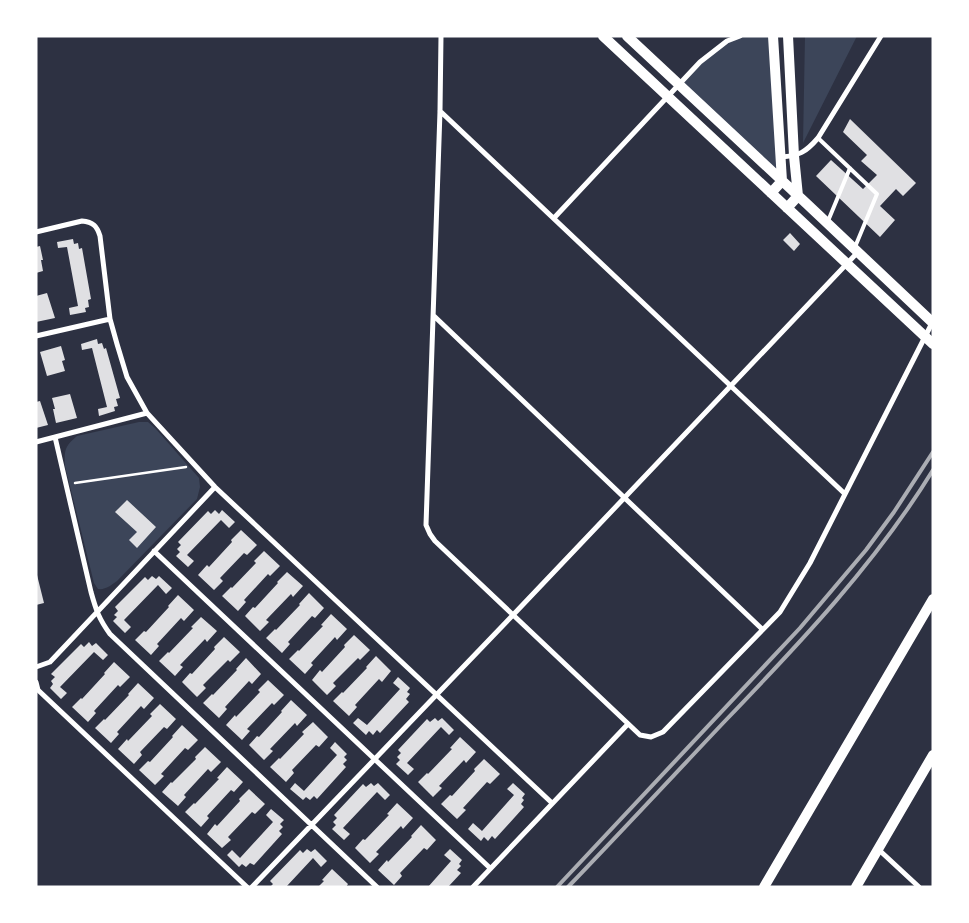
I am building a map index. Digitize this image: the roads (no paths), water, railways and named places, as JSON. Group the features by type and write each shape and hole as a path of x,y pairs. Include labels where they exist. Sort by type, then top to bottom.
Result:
{"main road":[{"path":"603,36 929,340"},
{"path":"627,36 828,223 932,323"},
{"path":"771,193 782,181 773,36"},
{"path":"787,208 798,196 788,36"},
{"path":"764,887 933,599"},
{"path":"856,887 933,755"}],"street":[{"path":"441,36 434,316 426,525 435,541 640,735 652,737 664,732 780,612 810,563 845,494 929,340 932,323"},
{"path":"554,218 700,62 727,41 740,36"},
{"path":"780,157 794,156 810,148 881,36"},
{"path":"440,111 845,494"},
{"path":"36,232 82,221 89,221 94,224 100,236 110,319 117,344 127,376 147,413 215,487 552,803"},
{"path":"252,887 625,498 847,264 856,251"},
{"path":"434,316 762,630"},
{"path":"36,336 110,319"},
{"path":"36,442 147,413"},
{"path":"55,437 97,613 102,623 110,634 377,887"},
{"path":"36,667 50,662 215,487"},
{"path":"154,551 490,868"},
{"path":"36,682 38,690 247,887"},
{"path":"473,887 628,724"},
{"path":"878,849 919,887"}],"lane":[{"path":"818,138 877,194 856,251"},
{"path":"828,223 850,168"}],"railway":[{"path":"557,887 800,628 866,550 894,512 933,452"},
{"path":"568,887 809,632 862,570 911,504 933,470"}]}
